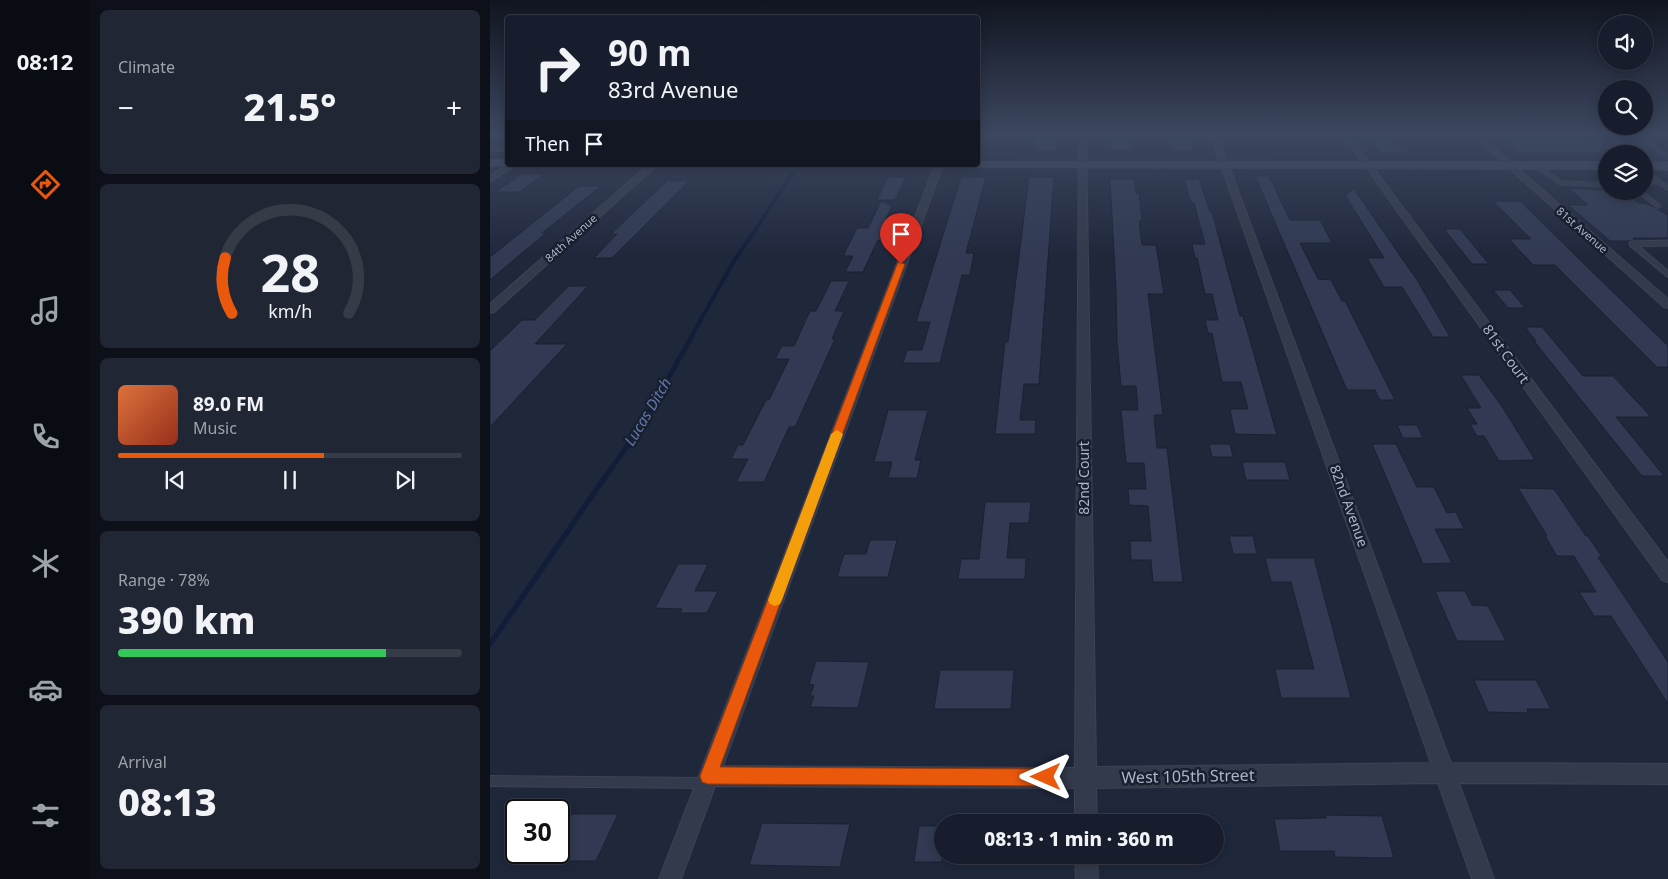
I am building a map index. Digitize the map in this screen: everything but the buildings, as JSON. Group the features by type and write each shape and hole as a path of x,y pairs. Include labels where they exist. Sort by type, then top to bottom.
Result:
{"street":[{"name":"84th Avenue","path":"490,310 642,175"},
{"path":"670,879 935,175"},
{"name":"82nd Court","path":"1081,175 1086,814"},
{"name":"82nd Avenue","path":"1230,175 1483,879"},
{"name":"81st Court","path":"1375,175 1668,575"},
{"name":"81st Avenue","path":"1520,175 1668,305"},
{"name":"West 105th Street","path":"707,779 1086,778 1445,773 1668,774"},
{"path":"1086,864 1087,879"}],"lane":[{"path":"1550,175 1561,183 1598,185"},
{"path":"1653,175 1668,188"},
{"path":"1653,182 1659,182"},
{"path":"1650,200 1658,206"},
{"path":"1668,243 1632,244 1668,274"},
{"path":"490,781 707,779"}],"waterway":[{"name":"Lucas Ditch","path":"759,224 792,175"},
{"name":"Lucas Ditch","path":"691,337 734,261 760,223"},
{"name":"Lucas Ditch","path":"604,479 643,423 692,336"},
{"name":"Lucas Ditch","path":"490,644 605,477"}],"slow traffic":[{"path":"775,600 837,434"}],"route":[{"path":"901,264 708,776 1046,777"}]}
